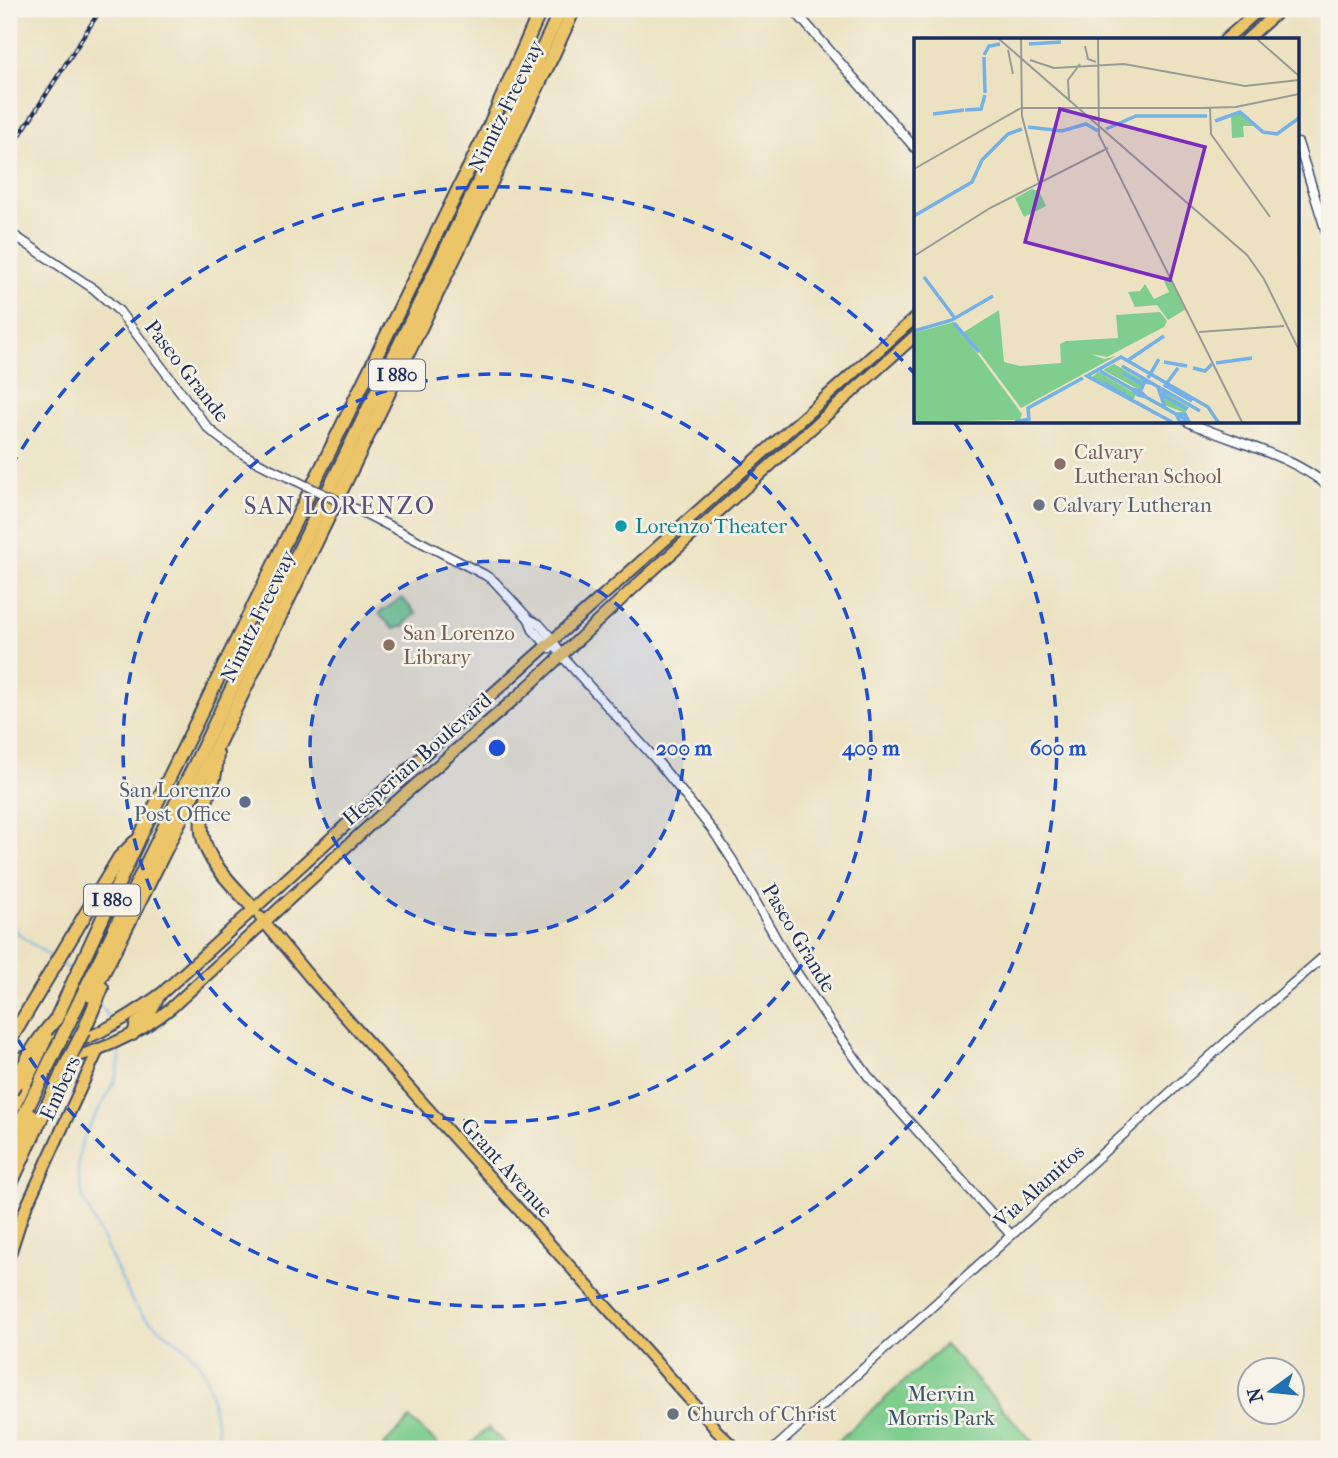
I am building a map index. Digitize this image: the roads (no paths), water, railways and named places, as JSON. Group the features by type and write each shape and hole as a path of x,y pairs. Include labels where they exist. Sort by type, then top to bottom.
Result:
{"highway":[{"name":"Nimitz Freeway","path":"9,1116 140,837 488,129 541,9"},
{"name":"I 880","path":"100,978 561,9"},
{"name":"Nimitz Freeway","path":"100,978 219,742 574,9"},
{"path":"219,742 214,779 202,817 202,831 212,860 254,909"},
{"path":"9,1042 119,858 140,837"},
{"path":"9,1163 100,978"},
{"path":"9,1087 40,1036 56,1019"},
{"path":"9,1145 53,1074"},
{"path":"9,1188 53,1074"}],"main road":[{"path":"1227,38 1260,9"},
{"path":"1249,38 1282,9"},
{"name":"Hesperian Boulevard","path":"9,1061 58,1047 107,1028 162,993 372,801 914,320"},
{"name":"Hesperian Boulevard","path":"9,1087 36,1070 128,1038 171,1008 383,813 518,696 651,572 912,339"},
{"name":"Grant Avenue","path":"254,909 313,981 727,1444 736,1449"},
{"path":"128,1038 136,1023 151,1012 162,993"},
{"name":"Embers","path":"9,1257 23,1214 98,1050"}],"street":[{"path":"793,9 914,147"},
{"path":"1237,29 1245,38"},
{"path":"1300,149 1329,241"},
{"name":"Paseo Grande","path":"9,232 94,289 118,311 208,428 224,443 241,454 485,575 494,581 529,620 539,624 550,643 658,762 714,832 744,879 787,958 868,1076 1011,1235"},
{"path":"1193,424 1296,465 1315,475 1329,487"},
{"name":"Via Alamitos","path":"774,1449 1234,1034 1329,952"}],"waterway":[{"path":"9,922 20,935 54,959"},
{"path":"61,964 71,971"},
{"path":"100,1004 110,1020"},
{"path":"119,1045 117,1073 80,1150 78,1174 83,1198 132,1301 144,1317 186,1348 198,1361 210,1389 221,1449"}],"railway":[{"path":"9,152 101,9"}],"place":[{"name":"Calvary Lutheran School","path":"1060,464"},
{"name":"Calvary Lutheran","path":"1039,505"},
{"name":"Lorenzo Theater","path":"621,526"},
{"name":"San Lorenzo Library","path":"389,645"},
{"name":"San Lorenzo Post Office","path":"245,802"},
{"name":"Church of Christ","path":"673,1414"}],"district":[{"name":"SAN LORENZO","path":"340,506"}],"park label":[{"name":"Mervin Morris Park","path":"941,1406"}]}
